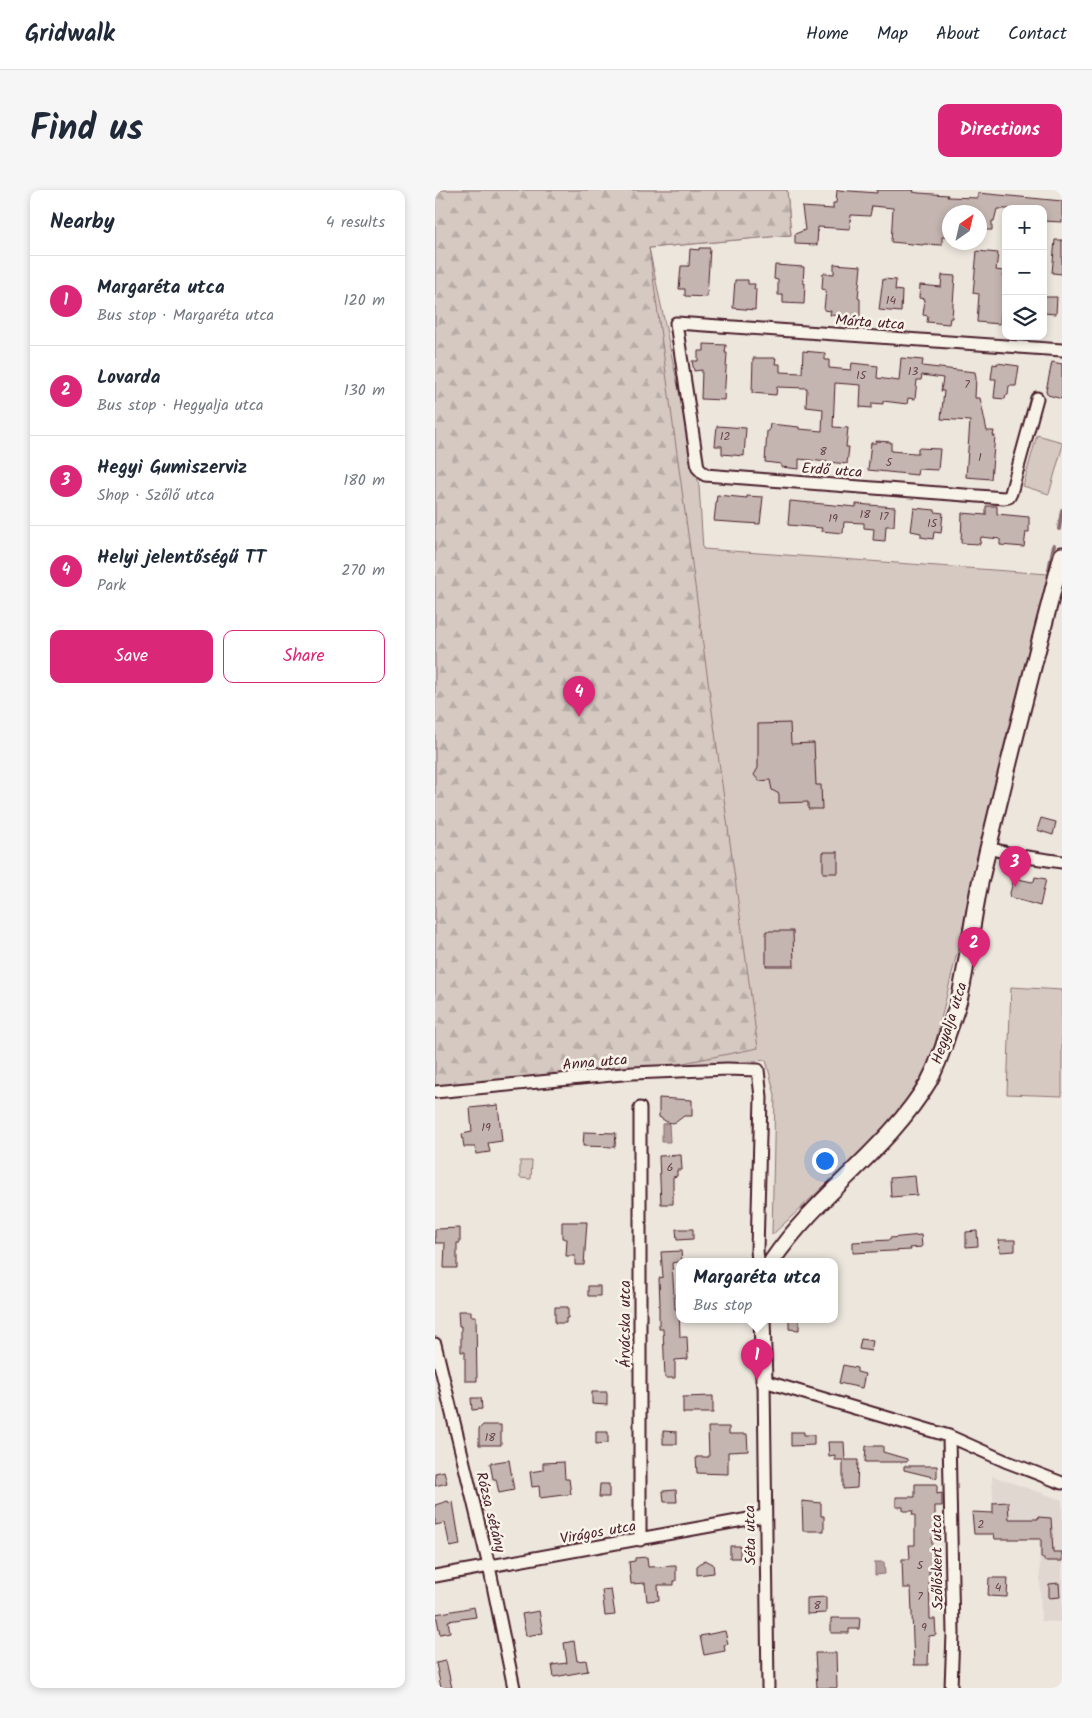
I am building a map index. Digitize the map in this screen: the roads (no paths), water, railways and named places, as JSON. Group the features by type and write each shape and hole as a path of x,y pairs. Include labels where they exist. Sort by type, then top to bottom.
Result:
{"street":[{"name":"Márta utca","path":"675,323 1062,350"},
{"name":"Erdő utca","path":"675,323 698,468 705,476 1005,498 1009,497 1011,493 1037,398"},
{"name":"Hegyalja utca","path":"774,1258 800,1224 896,1128 930,1079 942,1053 960,998 977,898 988,848 1062,555"},
{"path":"988,848 1020,856 1062,862"},
{"name":"Anna utca","path":"435,1092 633,1073 727,1069 757,1070 761,1097 758,1258"},
{"name":"Árvácska utca","path":"640,1108 640,1540"},
{"path":"762,1323 764,1381 949,1436 1005,1461 1062,1483"},
{"name":"Rózsa sétány","path":"435,1344 489,1566 513,1688"},
{"name":"Séta utca","path":"764,1381 768,1688"},
{"name":"Szőlőskert utca","path":"949,1436 953,1633 951,1688"},
{"name":"Virágos utca","path":"435,1576 765,1516"}],"waterway":[{"path":"1059,529 1062,510"},
{"path":"1049,570 1054,545"}],"place":[{"name":"Helyi jelentőségű TT","path":"579,717"},
{"name":"Hegyi Gumiszerviz","path":"1015,887"},
{"name":"Lovarda","path":"974,968"},
{"name":"Margaréta utca","path":"757,1380"}]}
